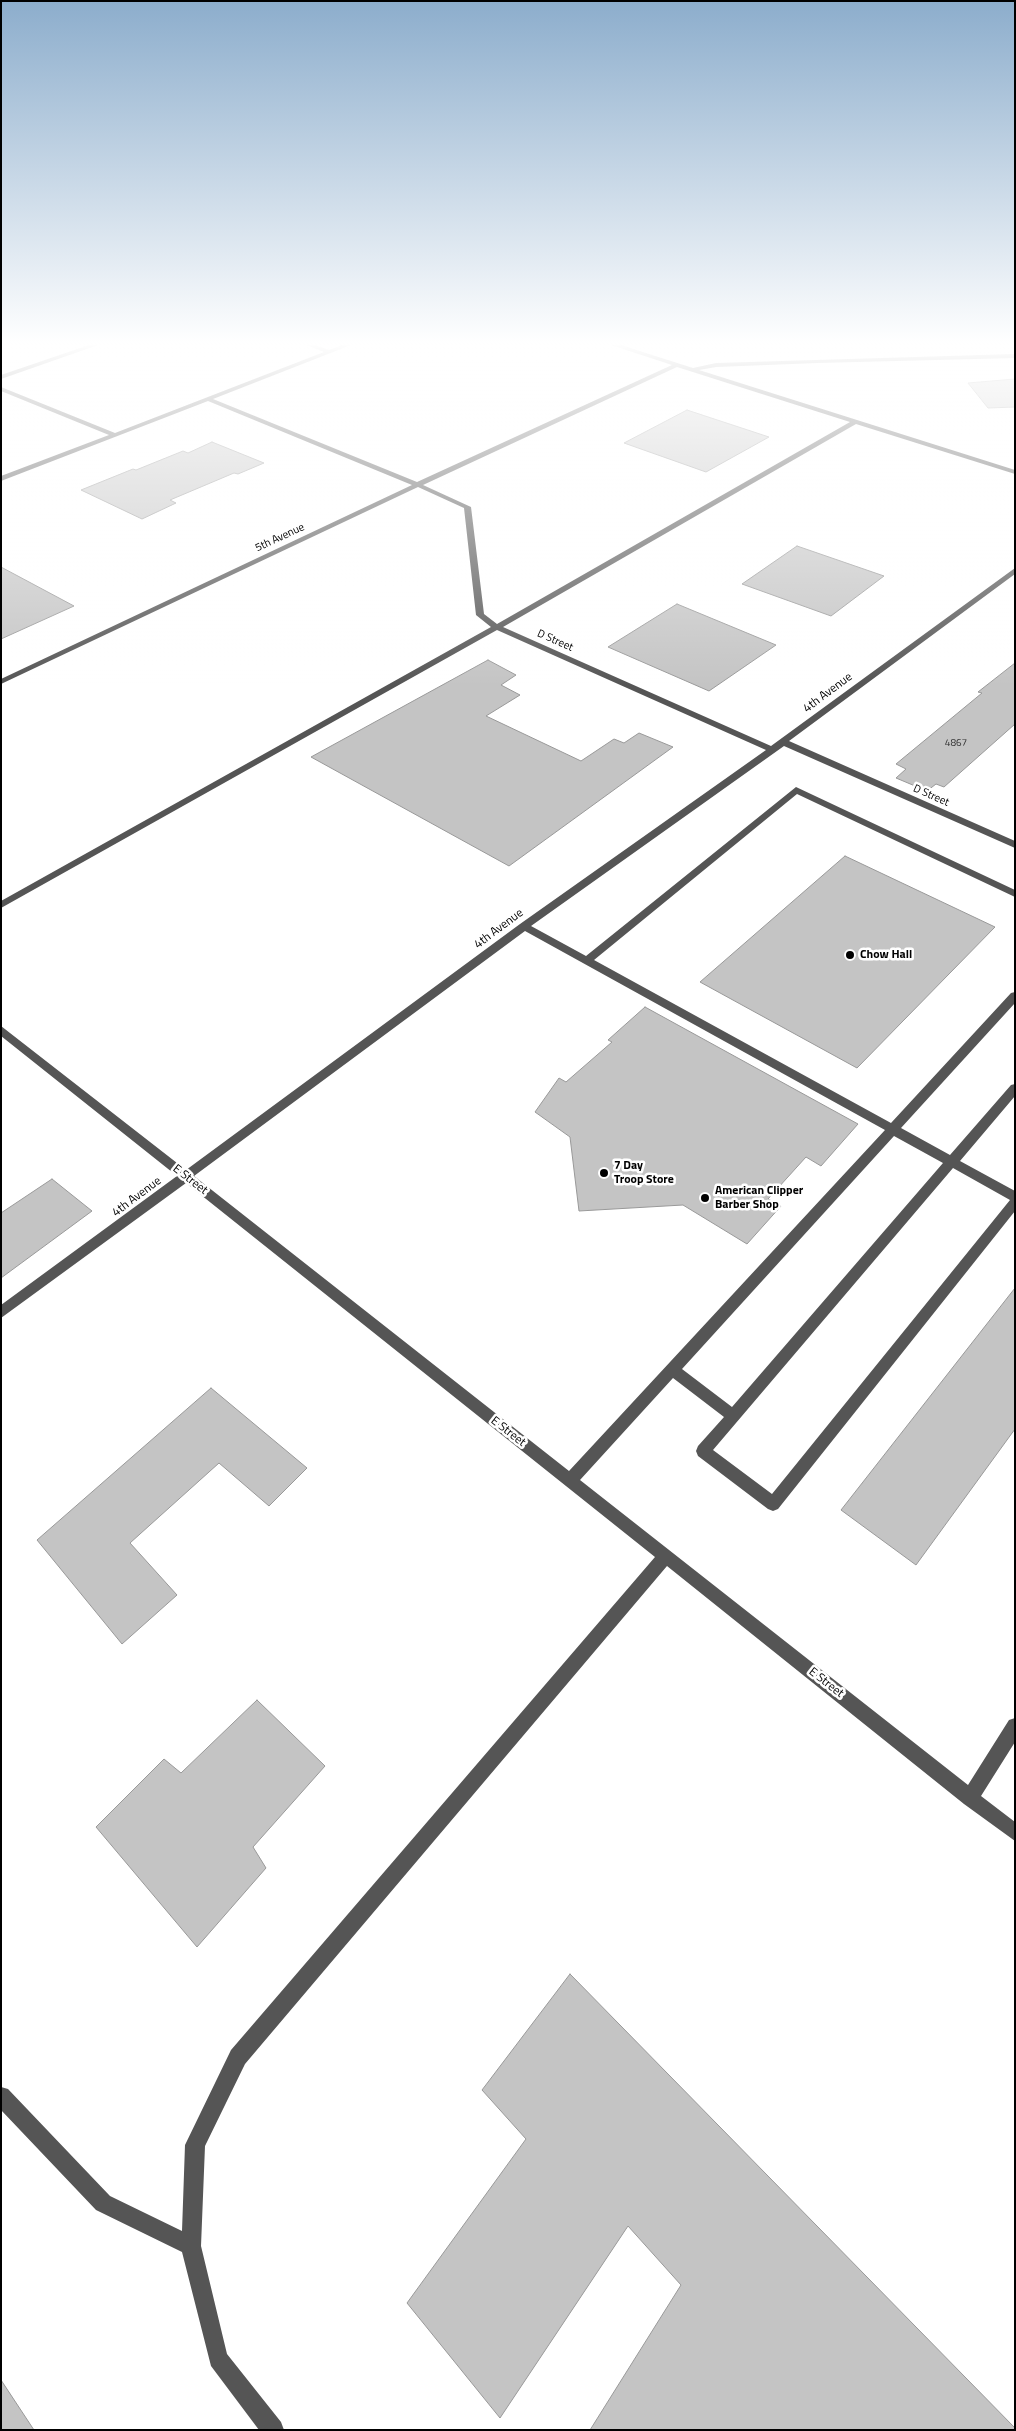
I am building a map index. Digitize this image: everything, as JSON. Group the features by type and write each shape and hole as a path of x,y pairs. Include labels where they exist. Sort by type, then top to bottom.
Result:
{"street":[{"path":"1,479 54,458"},
{"path":"353,458 418,485"},
{"name":"5th Avenue","path":"1,682 476,458"},
{"path":"1,905 497,627 791,458"},
{"path":"973,458 1015,472"},
{"name":"D Street","path":"418,485 467,507 480,616 497,627 772,750"},
{"name":"4th Avenue","path":"1,1313 524,926 772,750 1015,570"},
{"name":"D Street","path":"783,742 1015,845"},
{"path":"587,960 796,790 1015,894"},
{"path":"524,926 1015,1196"},
{"path":"570,1480 1015,996"},
{"name":"E Street","path":"1,1030 1015,1833"},
{"path":"1015,1088 703,1451 773,1504 1015,1202"},
{"path":"672,1369 733,1416"},
{"path":"273,2430 218,2360 191,2246 195,2145 238,2057 666,1556"},
{"path":"970,1798 1015,1726"},
{"path":"1,2096 103,2203 191,2246"}],"building":[{"path":"165,458 253,458 264,463 238,474 234,473 170,500 176,503 142,519 81,490 133,469 136,470"},
{"path":"668,458 730,458 706,472"},
{"path":"797,546 884,576 831,616 742,584"},
{"path":"1,567 74,606 1,639"},
{"path":"677,604 776,645 709,691 608,647"},
{"path":"488,660 516,675 501,685 520,695 486,716 581,761 614,739 624,743 639,733 673,747 509,866 311,757"},
{"path":"1015,663 1015,724 944,787 936,784 927,791 896,778 906,769 896,764 982,693 978,692"},
{"name":"Chow Hall","path":"845,856 995,927 857,1068 700,982"},
{"path":"645,1007 858,1124 821,1166 806,1157 768,1199 781,1206 747,1244 683,1205 579,1211 570,1137 535,1112 559,1078 566,1082 612,1042 608,1040"},
{"path":"52,1179 92,1211 1,1278 1,1213"},
{"path":"1015,1288 1015,1429 916,1565 841,1510"},
{"path":"211,1388 307,1468 269,1506 219,1463 130,1543 177,1595 122,1644 37,1540"},
{"path":"257,1700 325,1766 253,1847 266,1868 197,1947 96,1827 164,1759 181,1773"},
{"path":"570,1974 1015,2430 590,2430 681,2285 628,2226 500,2418 407,2303 526,2139 482,2090"},
{"path":"1,2380 34,2430 1,2430"}],"place":[{"name":"Chow Hall","path":"850,955"},
{"name":"7 Day Troop Store","path":"604,1173"},
{"name":"American Clipper Barber Shop","path":"705,1198"}]}
